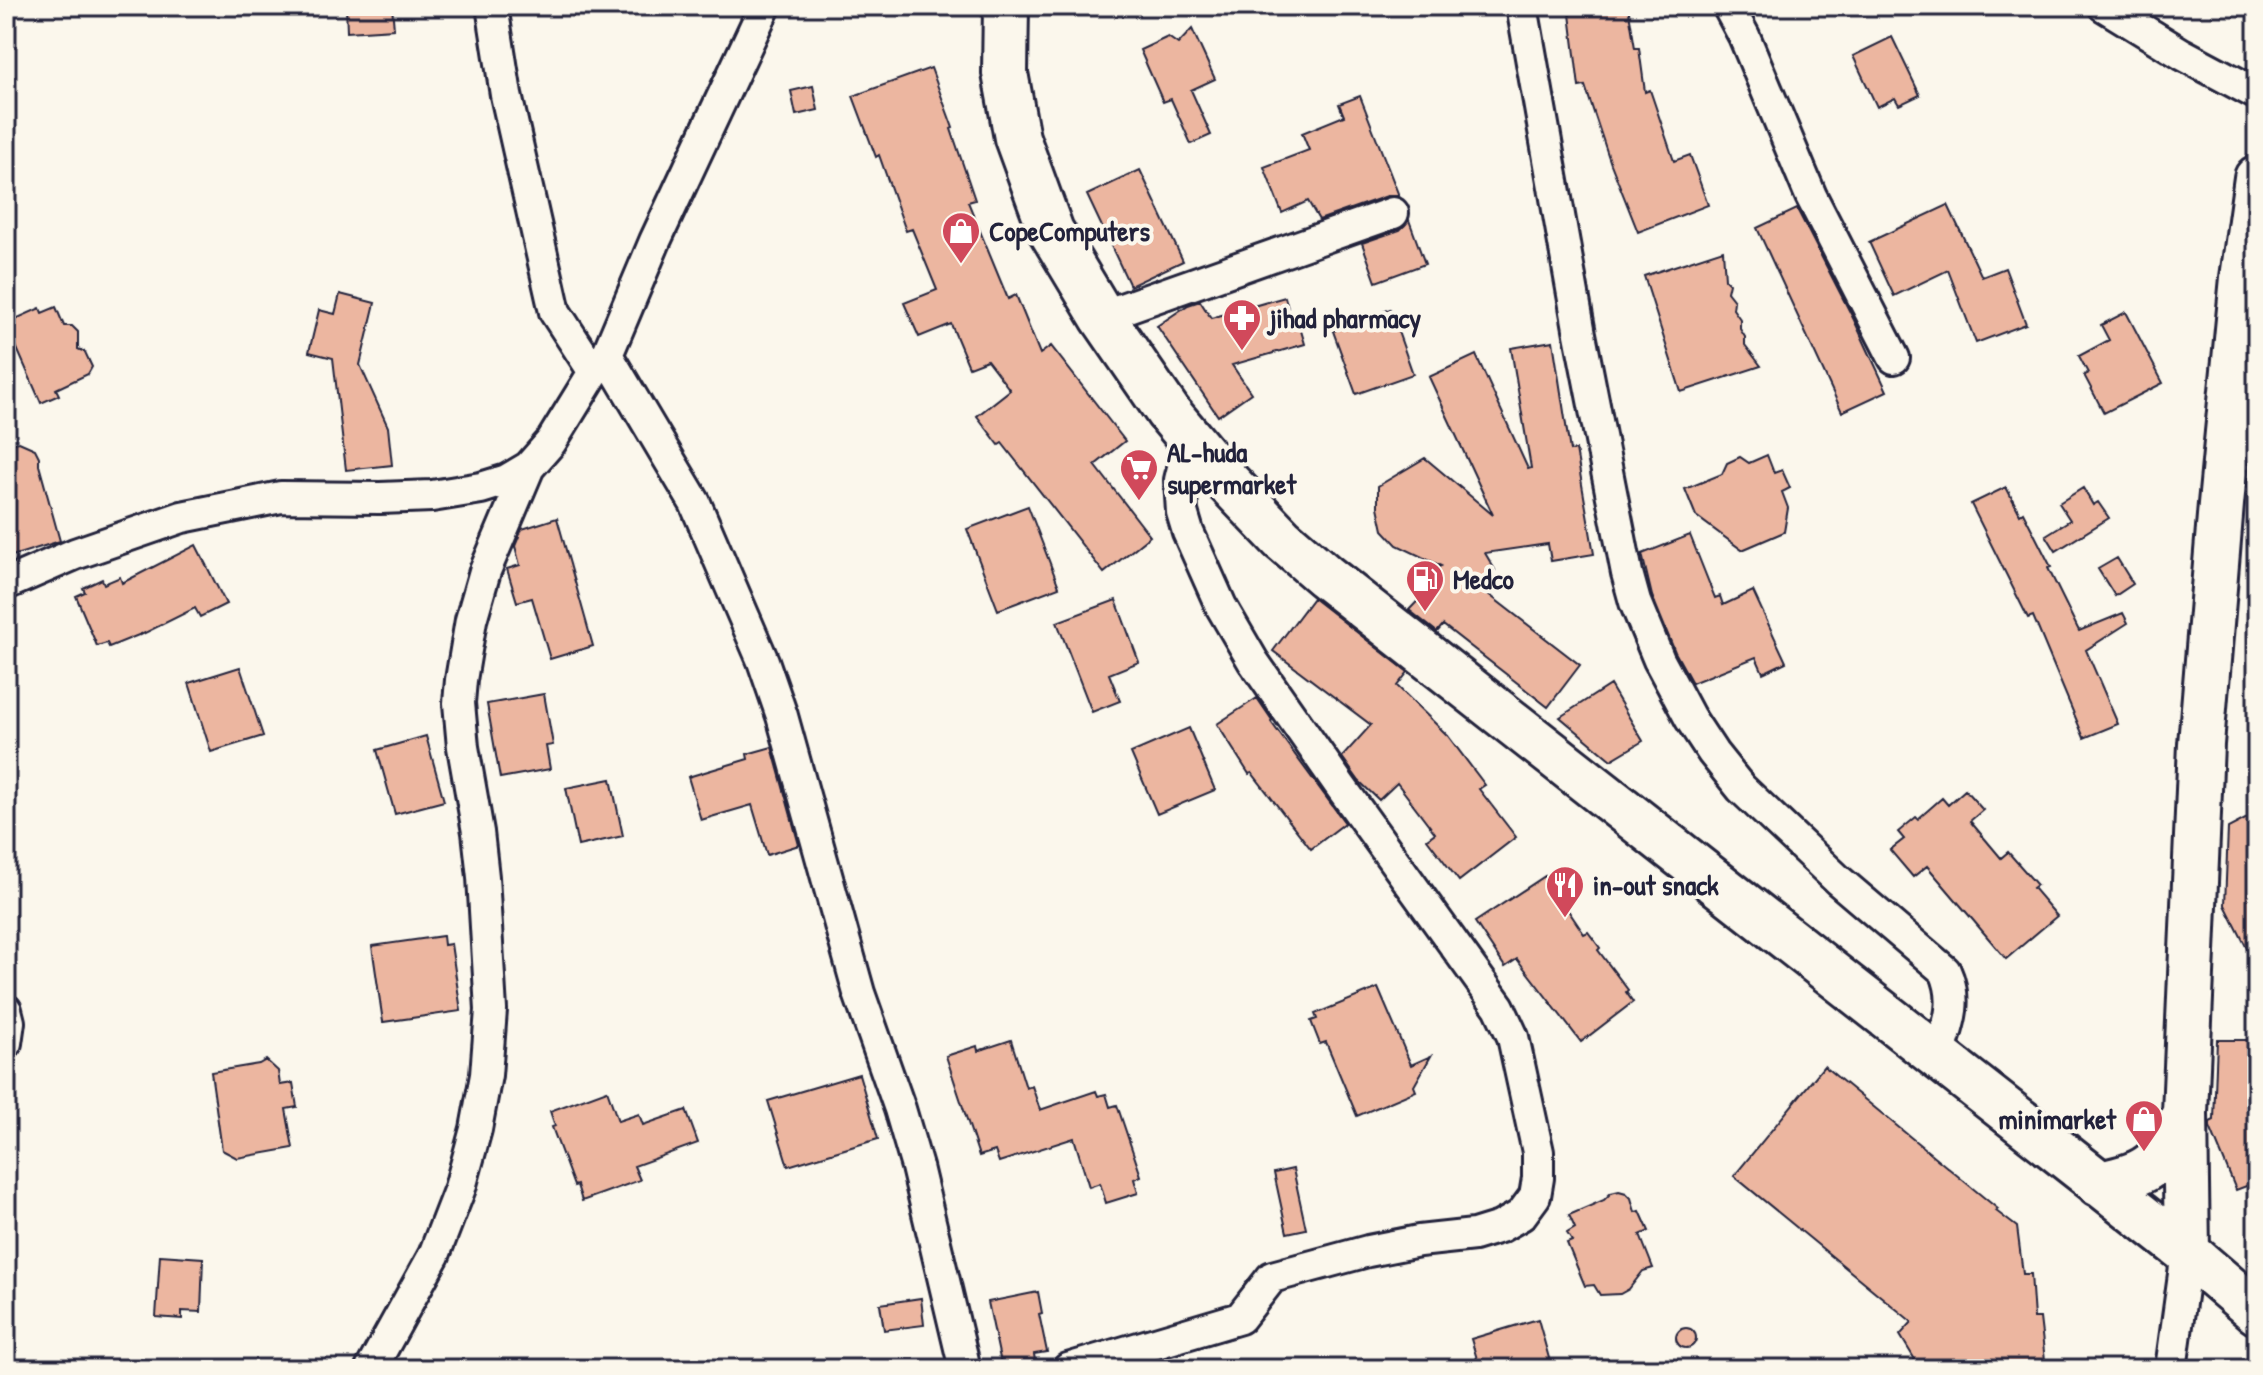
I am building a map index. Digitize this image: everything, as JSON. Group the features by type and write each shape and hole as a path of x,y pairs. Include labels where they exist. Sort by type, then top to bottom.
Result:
{"main road":[{"path":"1006,6 1005,73 1017,138 1051,231 1102,316 1168,412 1218,472 1282,539 1325,576 2187,1252 2257,1312"},
{"path":"2187,1252 2185,1113 2201,744 2243,278 2257,178"},
{"path":"2099,1184 2129,1178 2150,1168 2168,1147 2185,1113"}],"street":[{"path":"492,6 506,95 555,312 601,364 695,503 768,674 809,807 859,993 917,1167 965,1369"},
{"path":"6,584 75,554 182,517 281,497 432,496 481,488 507,480 529,467 551,442 601,364 765,6"},
{"path":"1522,6 1580,334 1627,573 1646,630 1674,692 1713,753 1741,788 1838,880 1945,971 1952,986 1953,1004 1938,1057"},
{"path":"1728,6 1744,36 1811,196 1894,358"},
{"path":"2104,6 2182,54 2257,94"},
{"path":"1102,316 1393,213"},
{"path":"1068,1369 1240,1318 1272,1277 1368,1251 1474,1235 1500,1227 1521,1215 1535,1196 1538,1178 1538,1152 1521,1070 1513,1037 1499,1007 1323,762 1253,661 1221,606 1182,512 1180,480 1190,439"},
{"path":"371,1369 434,1255 460,1188 486,1075 491,1010 483,877 459,703 471,620 485,571 529,467"},
{"path":"6,1010 9,1022 6,1043"},
{"path":"2171,1369 2187,1252"}],"building":[{"path":"346,6 392,6 394,29 347,32"},
{"path":"1569,6 1628,6 1635,48 1639,48 1645,92 1650,90 1674,161 1690,155 1708,205 1638,232 1585,86 1579,87"},
{"path":"1192,29 1215,79 1191,90 1211,135 1191,144 1171,99 1163,102 1140,50 1168,37 1178,44"},
{"path":"1892,37 1920,95 1899,105 1895,98 1877,107 1853,56"},
{"path":"931,68 975,200 968,202 1008,299 1016,295 1040,354 1051,346 1125,441 1095,465 1150,536 1104,573 1002,443 999,445 977,416 1010,390 987,360 969,367 951,324 919,337 904,303 937,290 912,229 906,231 879,155 876,157 853,96"},
{"path":"813,86 818,110 796,115 791,91"},
{"path":"1360,96 1399,196 1387,196 1319,220 1308,201 1282,213 1264,167 1309,150 1302,133 1344,116 1339,104"},
{"path":"1140,170 1183,261 1130,286 1087,195"},
{"path":"1948,205 1982,277 2005,268 2026,324 1976,343 1948,270 1894,296 1869,242"},
{"path":"1797,209 1887,391 1842,412 1757,228"},
{"path":"1409,220 1425,264 1376,282 1362,243 1400,230"},
{"path":"1723,250 1725,279 1729,283 1727,292 1734,301 1733,309 1740,319 1745,345 1761,366 1681,392 1644,276"},
{"path":"340,294 375,303 360,365 388,427 392,465 346,470 333,358 309,352 319,310 335,314"},
{"path":"1285,297 1290,316 1296,314 1305,344 1232,365 1251,393 1218,416 1157,326 1188,305 1200,301 1211,318"},
{"path":"56,307 64,326 72,326 78,332 78,349 85,352 92,367 88,374 56,389 59,395 41,403 8,328 13,326 11,321 40,308 42,313"},
{"path":"1390,309 1413,374 1356,394 1333,331"},
{"path":"2126,312 2163,383 2104,413 2084,375 2088,373 2079,356 2109,340 2101,325"},
{"path":"1553,341 1570,451 1576,450 1594,554 1551,561 1548,544 1485,553 1495,570 1474,583 1580,665 1548,707 1443,625 1437,632 1409,610 1432,586 1421,575 1441,566 1397,545 1383,530 1378,486 1425,458 1493,515 1429,377 1476,355 1528,469 1531,468 1511,348"},
{"path":"19,442 35,449 39,457 60,541 6,558 6,445"},
{"path":"1767,455 1774,473 1782,470 1790,488 1782,492 1788,508 1784,532 1742,550 1696,516 1685,489 1722,474 1727,463 1740,457 1749,463"},
{"path":"2006,487 2020,514 2023,512 2051,567 2048,568 2079,631 2123,613 2128,623 2086,650 2118,724 2084,738 2033,616 2028,618 1971,504"},
{"path":"2083,488 2093,505 2098,502 2109,518 2056,551 2046,535 2070,520 2059,503"},
{"path":"1028,506 1059,587 998,610 967,529"},
{"path":"557,518 593,646 550,659 532,598 517,602 507,569 520,565 515,546 522,529"},
{"path":"1690,535 1715,598 1720,596 1723,605 1753,591 1786,662 1763,673 1756,657 1692,683 1675,652 1652,596 1642,554"},
{"path":"196,545 226,604 200,617 195,608 141,635 109,647 107,643 97,646 76,596 85,592 83,588 102,579 104,584 120,577 122,583"},
{"path":"2117,558 2133,584 2115,596 2098,569"},
{"path":"1313,598 1408,672 1397,686 1448,736 1485,785 1479,789 1516,837 1459,881 1427,839 1435,833 1397,783 1379,800 1359,781 1342,757 1371,725 1273,651"},
{"path":"1116,600 1139,662 1109,674 1120,701 1092,712 1057,622"},
{"path":"240,667 263,736 211,752 189,683"},
{"path":"1610,685 1643,741 1611,760 1560,717"},
{"path":"544,694 553,745 546,746 550,769 500,778 487,704"},
{"path":"1257,698 1345,823 1311,849 1252,773 1249,774 1217,724"},
{"path":"1189,728 1215,790 1157,814 1131,753"},
{"path":"426,736 444,801 395,814 377,750"},
{"path":"772,747 799,845 767,855 752,805 701,820 688,777 748,759 747,754"},
{"path":"611,779 623,836 578,846 566,788"},
{"path":"1965,790 1983,810 1970,821 2001,858 2008,852 2037,885 2033,888 2057,916 2006,959 1927,866 1913,877 1890,850 1904,839 1898,832 1916,817 1918,819 1942,798 1948,805"},
{"path":"2257,813 2257,968 2225,905 2228,828"},
{"path":"1545,876 1584,934 1588,932 1600,948 1598,950 1628,990 1626,992 1633,1002 1581,1042 1517,959 1505,967 1475,922"},
{"path":"443,936 444,945 451,944 461,1011 383,1022 372,946"},
{"path":"1378,988 1411,1065 1431,1056 1414,1086 1416,1091 1357,1116 1326,1042 1320,1044 1311,1021 1317,1019 1315,1014"},
{"path":"1011,1040 1026,1088 1032,1086 1040,1110 1096,1091 1098,1096 1106,1094 1110,1107 1117,1105 1141,1176 1134,1179 1138,1193 1106,1203 1100,1183 1089,1187 1074,1138 999,1162 995,1151 979,1156 946,1056 977,1046 978,1051"},
{"path":"2217,1040 2257,1040 2257,1182 2236,1190 2210,1127 2210,1122 2214,1120"},
{"path":"266,1060 278,1071 280,1085 293,1083 297,1107 286,1109 293,1148 237,1158 222,1150 211,1072 259,1064"},
{"path":"1824,1066 2017,1227 2023,1274 2031,1274 2034,1318 2040,1318 2046,1369 1915,1369 1914,1358 1900,1335 1912,1322 1734,1176"},
{"path":"859,1074 878,1139 788,1166 768,1101"},
{"path":"607,1090 618,1121 639,1114 643,1125 686,1110 698,1143 634,1166 640,1180 582,1201 552,1127 555,1126 550,1111"},
{"path":"1293,1169 1306,1229 1287,1233 1274,1173"},
{"path":"1619,1191 1631,1198 1635,1212 1640,1211 1649,1231 1640,1235 1653,1268 1643,1271 1629,1289 1620,1294 1600,1295 1594,1285 1585,1286 1567,1243 1572,1241 1567,1233 1575,1228 1569,1215"},
{"path":"160,1255 203,1258 201,1312 182,1311 182,1319 156,1317"},
{"path":"1038,1292 1047,1352 1034,1354 1035,1361 1002,1368 988,1302"},
{"path":"921,1298 924,1325 884,1330 880,1304"},
{"path":"1538,1319 1552,1369 1480,1369 1471,1339"},
{"path":"1682,1328 1690,1328 1696,1338 1690,1348 1682,1348 1676,1342 1676,1334"}],"place":[{"name":"CopeComputers","path":"961,265"},
{"name":"jihad pharmacy","path":"1242,352"},
{"name":"AL-huda supermarket","path":"1139,502"},
{"name":"Medco","path":"1425,613"},
{"name":"in-out snack","path":"1565,919"},
{"name":"minimarket","path":"2144,1153"}]}
